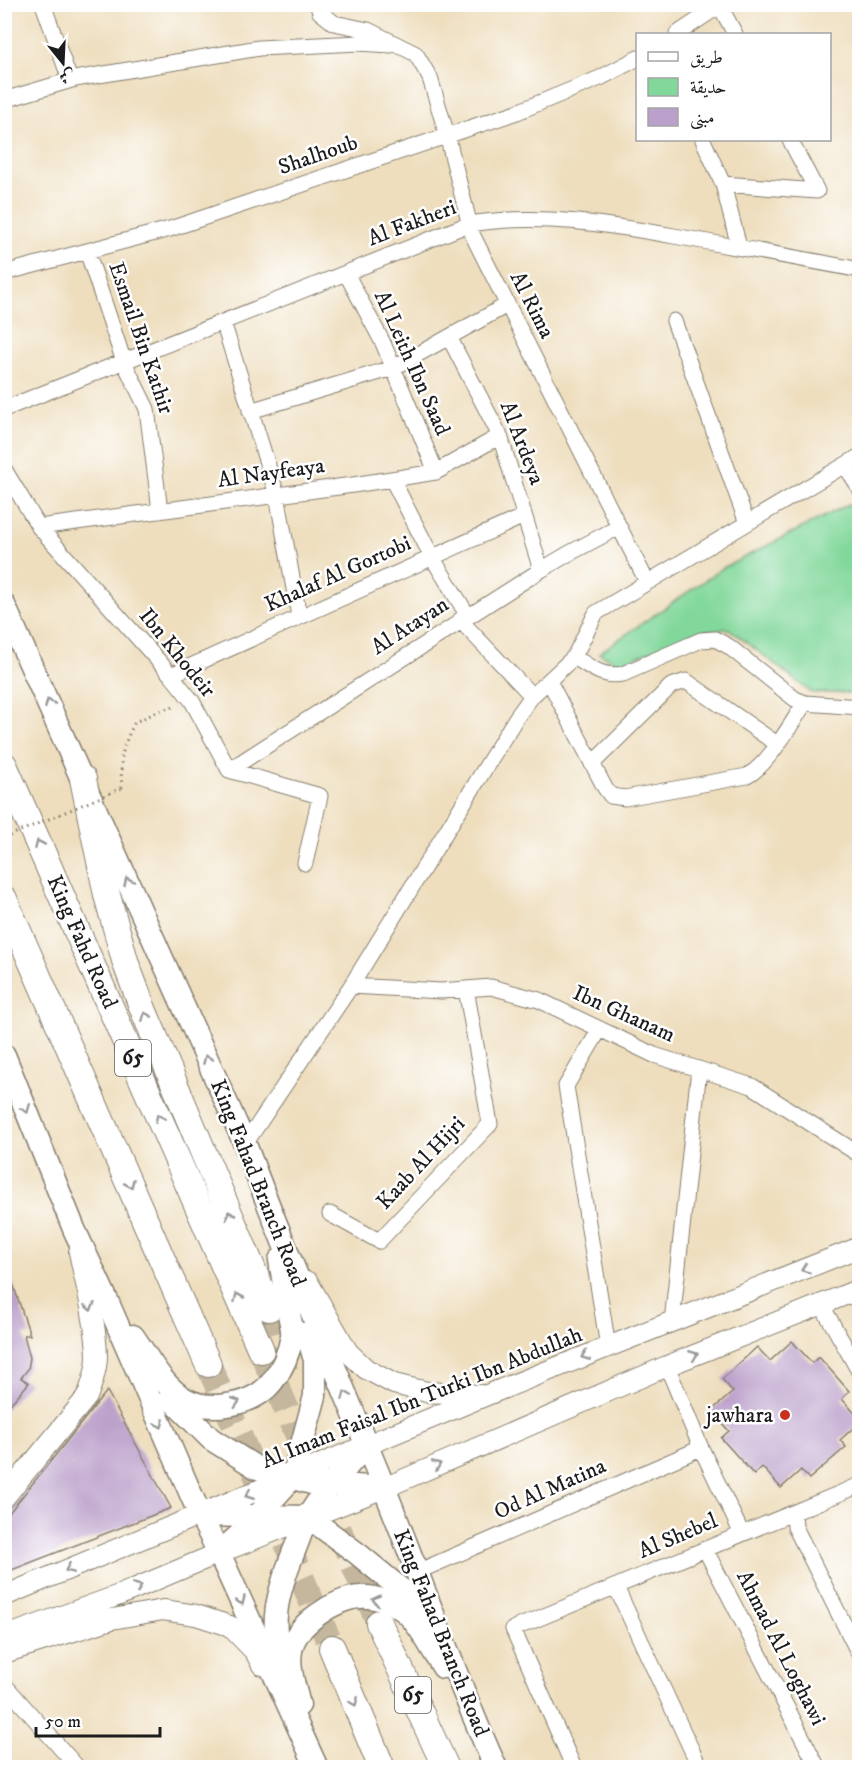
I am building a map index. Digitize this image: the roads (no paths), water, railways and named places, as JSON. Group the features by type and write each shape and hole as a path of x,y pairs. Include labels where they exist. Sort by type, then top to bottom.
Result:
{"highway":[{"name":"King Fahd Road","path":"4,765 261,1350"},
{"path":"83,779 107,895 126,964 269,1308"},
{"name":"65","path":"4,899 208,1364"},
{"path":"4,925 82,1075"},
{"name":"65","path":"379,1623 446,1767"},
{"name":"65","path":"332,1648 382,1767"}],"main road":[{"name":"King Fahad Branch Road","path":"4,605 245,1144 274,1222 384,1488 467,1703 496,1767"},
{"path":"4,1055 74,1229 200,1515 314,1762"},
{"path":"105,1296 167,1384 183,1398 196,1404 212,1407 243,1401 263,1391 272,1383 287,1360 292,1334 274,1222"},
{"path":"274,1222 348,1352 366,1369 394,1384 427,1392 487,1395"},
{"path":"219,1553 243,1532 293,1477 315,1396 315,1360 274,1222"},
{"path":"4,1498 87,1397 94,1378 97,1357 95,1333 74,1229"},
{"name":"Al Imam Faisal Ibn Turki Ibn Abdullah","path":"4,1596 487,1395 860,1247"},
{"path":"4,1637 122,1594 384,1488 667,1366 860,1289"},
{"path":"105,1296 162,1391 211,1439 257,1468 311,1483 384,1488"},
{"path":"314,1762 281,1665 276,1639 275,1613 284,1577 308,1517 331,1485 366,1445"},
{"path":"200,1515 308,1517 409,1596 425,1620 467,1703"},
{"path":"314,1762 291,1670 291,1648 300,1631 310,1620 335,1603 359,1597 381,1600 401,1608 411,1616 467,1703"},
{"path":"4,1653 112,1619 163,1610 196,1615 230,1626 255,1652 314,1762"}],"street":[{"path":"43,4 70,80"},
{"name":"Al Rima","path":"317,4 320,12 333,23 368,30 416,54 430,78 472,234 647,582"},
{"path":"678,33 699,12 721,5 735,33"},
{"path":"4,100 70,80 259,48 358,43 399,46"},
{"name":"Shalhoub","path":"4,273 170,229 527,108 600,78 636,59"},
{"path":"703,141 723,184 739,247"},
{"path":"723,184 817,191 791,141"},
{"name":"Al Fakheri","path":"4,409 469,224 494,220 576,220 860,270"},
{"name":"Esmail Bin Kathir","path":"87,251 124,362 147,409 160,511"},
{"name":"Al Leith Ibn Saad","path":"346,273 383,344 436,472"},
{"path":"250,411 393,368 507,305"},
{"path":"674,321 747,523"},
{"path":"223,322 277,495 299,616"},
{"name":"Al Ardeya","path":"449,337 500,436 541,570"},
{"name":"Al Nayfeaya","path":"39,527 436,472 500,436"},
{"path":"245,1144 351,986 516,718 532,696 574,657 596,613 860,456"},
{"path":"845,465 860,489"},
{"name":"Ibn Khodeir","path":"4,470 39,527 192,701 229,770"},
{"path":"392,479 464,618 532,696"},
{"name":"Khalaf Al Gortobi","path":"171,675 524,516"},
{"name":"Al Atayan","path":"229,770 541,570 619,527"},
{"path":"574,657 602,674 612,676 623,674 701,640 715,639 728,646 795,699 805,703 860,707"},
{"path":"549,681 611,796 625,798 747,776 757,770 805,703"},
{"path":"592,764 671,686 686,681 777,744"},
{"path":"229,770 321,796 305,863"},
{"name":"Ibn Ghanam","path":"351,986 441,991 490,987 539,1000 654,1055 752,1086 860,1155"},
{"name":"Kaab Al Hijri","path":"330,1214 379,1241 490,1124 466,989"},
{"path":"600,1029 566,1086 608,1347"},
{"path":"672,1322 699,1069"},
{"path":"821,1304 860,1373"},
{"path":"667,1366 701,1448 742,1534"},
{"name":"Od Al Matina","path":"417,1572 701,1448"},
{"name":"Al Shebel","path":"574,1767 513,1629 860,1485"},
{"path":"794,1513 795,1527 860,1656"},
{"name":"Ahmad Al Loghawi","path":"705,1549 818,1767"},
{"path":"616,1587 700,1767"},
{"path":"4,1684 78,1767"}],"tunnel":[{"path":"269,1308 287,1378"},
{"path":"261,1350 379,1623"},
{"path":"208,1364 332,1648"}],"place":[{"name":"jawhara","path":"785,1415"}]}
